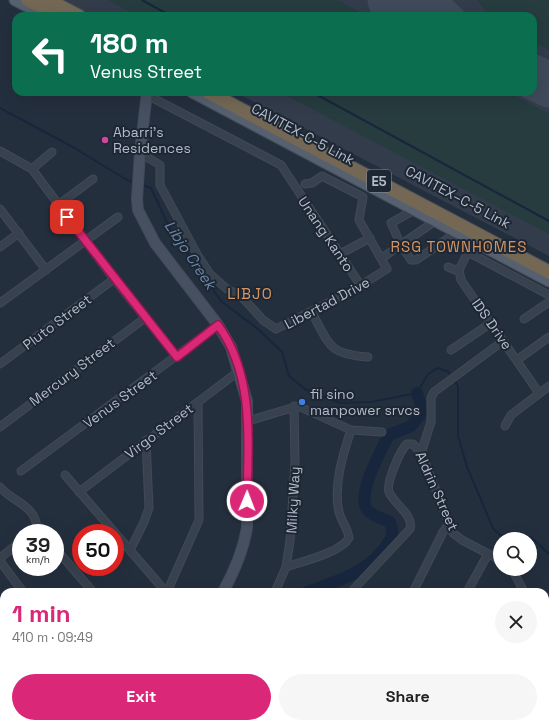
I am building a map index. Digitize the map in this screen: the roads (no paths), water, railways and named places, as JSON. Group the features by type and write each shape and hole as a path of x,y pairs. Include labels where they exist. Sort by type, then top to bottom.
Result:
{"highway":[{"path":"28,0 52,12"},
{"path":"48,0 71,12"},
{"name":"CAVITEX–C-5 Link","path":"216,96 318,148 549,272"},
{"name":"CAVITEX–C-5 Link","path":"232,96 549,265"}],"main road":[{"path":"15,0 38,12"},
{"path":"147,96 138,172 136,199 138,210 155,243 228,340 239,371 247,401 246,534 233,574 225,588"},
{"name":"CAVITEX-C-5 Link","path":"200,96 435,221 464,240 549,282"}],"street":[{"name":"Unang Kanto","path":"153,96 281,165 290,182 340,254 360,286"},
{"path":"0,151 32,169 114,279 177,357"},
{"path":"32,169 52,152"},
{"name":"Libertad Drive","path":"140,153 160,165 160,185 198,256 216,280 227,289 242,297 263,320 276,329 312,313 387,269 382,258"},
{"path":"305,184 312,183 322,176 363,197 359,220 382,258 435,221"},
{"path":"58,205 93,179"},
{"path":"0,209 46,270"},
{"path":"414,210 391,223 401,245 410,259 414,260 450,237 464,240 468,252 549,295"},
{"path":"0,303 118,217"},
{"path":"0,247 19,233"},
{"path":"340,254 370,238"},
{"path":"448,267 458,271 468,252"},
{"name":"IDS Drive","path":"458,271 461,280 539,393"},
{"name":"Pluto Street","path":"0,364 114,279"},
{"path":"524,319 549,302"},
{"path":"312,313 333,348 346,355 368,357"},
{"name":"Mercury Street","path":"0,427 145,318"},
{"path":"451,350 491,323"},
{"name":"Venus Street","path":"22,472 218,325"},
{"path":"517,360 549,337"},
{"path":"421,453 431,422 432,396 459,373 503,341"},
{"name":"Virgo Street","path":"79,492 239,371"},
{"path":"506,426 511,415 549,386"},
{"path":"169,588 198,520 198,402"},
{"path":"248,421 294,406 303,407 352,430 382,432"},
{"name":"Milky Way","path":"277,588 286,566 290,541 294,484 294,406"},
{"path":"286,566 335,549 346,543 349,538 338,510 338,492 341,461 352,430"},
{"path":"130,550 144,522 149,508 146,440"},
{"name":"Aldrin Street","path":"355,588 410,529 410,522 391,496 389,488 395,465 407,444 413,444 421,453 448,524 457,537 493,556"},
{"path":"65,475 163,588"},
{"path":"1,490 21,502 28,509 35,520 35,524"},
{"path":"415,588 448,524"},
{"path":"12,549 0,560 20,588"},
{"path":"469,588 488,554"},
{"path":"64,558 90,588"},
{"path":"516,576 522,588"}],"waterway":[{"path":"142,0 164,12"},
{"path":"319,96 549,221"},
{"name":"Libjo Creek","path":"0,108 71,146 127,180 136,183"},
{"name":"Libjo Creek","path":"142,185 151,188 170,229 221,301 258,329 282,352 289,376 305,389 340,403 371,402 417,393 428,374 438,368 449,372 458,386 458,436 467,467 493,528 498,534 507,537 520,535 530,537 549,554"},
{"path":"318,588 338,581 367,565 383,550 390,540 392,534 390,522 373,515 366,508 364,501 365,492 376,461 389,435 411,426 423,411 417,393"}],"place":[{"name":"Abarri's Residences","path":"105,140"},
{"name":"fil sino manpower srvcs","path":"302,402"}],"district":[{"name":"RSG TOWNHOMES","path":"459,247"},
{"name":"LIBJO","path":"250,294"}]}
